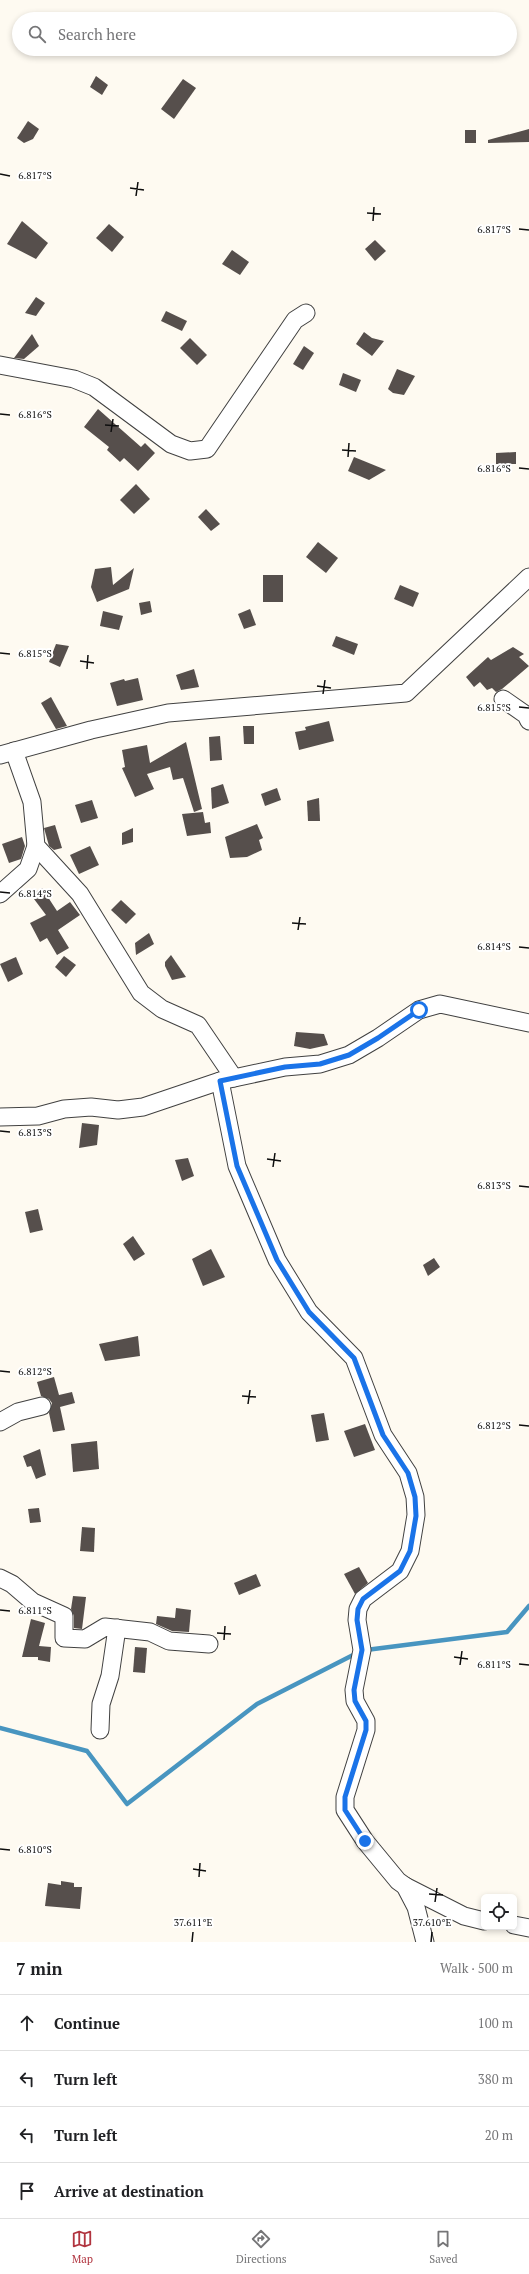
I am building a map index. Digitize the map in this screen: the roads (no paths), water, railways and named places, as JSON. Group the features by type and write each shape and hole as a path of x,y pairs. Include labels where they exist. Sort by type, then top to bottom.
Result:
{"street":[{"path":"0,364 74,379 94,387 171,444 190,451 207,448 295,320 306,313"},
{"path":"0,894 28,870 36,846 32,802 7,753 91,730 168,713 406,693 529,577"},
{"path":"503,699 526,715 529,721"},
{"path":"36,846 80,894 141,992 162,1009 198,1025 227,1080 237,1166 277,1260 309,1312 354,1358 383,1435 408,1473 415,1497 416,1516 410,1551 400,1571 363,1599 358,1609 357,1620 362,1650 354,1690 355,1701 366,1721 366,1730 345,1797 345,1810 365,1841 398,1881 464,1916 481,1920"},
{"path":"0,1117 38,1116 64,1109 91,1107 118,1110 143,1107 227,1080 285,1067 320,1064 349,1055 378,1038 419,1010 440,1004 529,1023"},
{"path":"0,1422 18,1412 42,1406"},
{"path":"0,1578 12,1584 33,1602 64,1616 64,1638 85,1639 105,1627 150,1632 170,1641 209,1644"},
{"path":"100,1730 101,1704 110,1676 117,1628"},
{"path":"405,1886 416,1907 425,1942"},
{"path":"517,1926 529,1928"}],"waterway":[{"path":"366,1650 507,1632 529,1606"},
{"path":"0,1728 87,1751 127,1804 257,1704 357,1653"}]}
